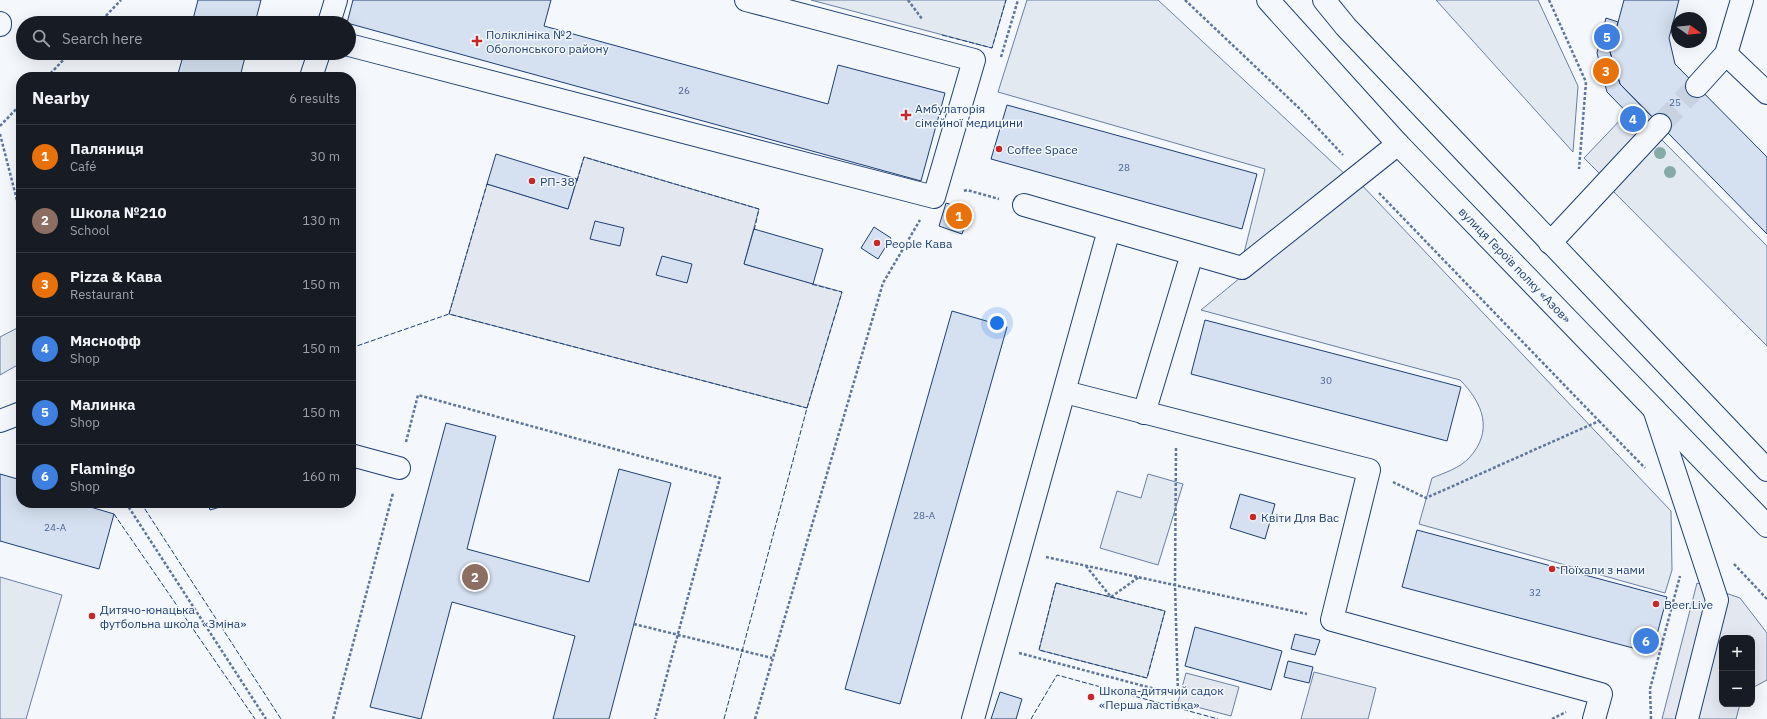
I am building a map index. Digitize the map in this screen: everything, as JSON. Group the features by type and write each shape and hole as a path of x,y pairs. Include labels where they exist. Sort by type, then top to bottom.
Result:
{"main road":[{"path":"331,16 336,0"},
{"path":"356,47 934,197 974,60 746,0"},
{"name":"вулиця Героїв полку «Азов»","path":"1268,0 1398,144 1767,526"},
{"path":"1324,0 1346,27 1767,470"},
{"path":"1697,86 1726,54 1742,0"},
{"path":"1726,54 1767,93"},
{"path":"313,72 317,60"},
{"path":"1550,243 1660,125"},
{"path":"1024,206 1242,268 1398,144"},
{"path":"973,719 1109,230"},
{"path":"1144,412 1192,254"},
{"path":"1065,392 1369,470 1332,620 1601,694 1594,719"},
{"path":"1654,409 1717,600 1687,719"},
{"path":"0,421 16,415"},
{"path":"356,456 399,468"}],"path":[{"path":"106,16 121,0"},
{"path":"1000,61 1018,0"},
{"path":"1185,0 1299,108 1360,174 1599,421 1426,498 1369,470"},
{"path":"1550,0 1586,82 1579,170"},
{"path":"52,72 63,60"},
{"path":"0,126 16,109"},
{"path":"0,134 16,196"},
{"path":"755,719 883,283 934,197 968,190 1024,206"},
{"path":"333,719 418,395 720,478 655,719"},
{"path":"1177,421 1175,585 1178,695"},
{"path":"129,508 266,719"},
{"path":"1020,552 1332,620"},
{"path":"1085,565 1111,597 1139,577"},
{"path":"1651,719 1650,689 1680,577 1680,570"},
{"path":"634,624 772,658"},
{"path":"994,646 1178,695"},
{"path":"1178,695 1185,686"}],"shaded area":[{"path":"811,0 1006,0 992,48"},
{"path":"1027,0 1158,0 1348,177 1243,257 1265,169 998,92"},
{"path":"1436,0 1538,0 1578,86 1573,152"},
{"path":"1625,115 1645,134 1604,178 1584,158"},
{"path":"1662,140 1767,246 1767,346 1612,190"},
{"path":"584,157 759,209 744,264 842,292 807,408 449,314 487,184 568,209"},
{"path":"1358,181 1671,511 1672,570 1665,593 1419,524 1432,478 1452,470 1465,462 1477,448 1481,438 1483,428 1480,408 1475,398 1460,380 1201,310"},
{"path":"16,329 16,366 0,375 0,337"},
{"path":"1148,474 1183,484 1158,565 1100,548 1117,491 1141,498"},
{"path":"0,577 62,595 26,719 0,719"},
{"path":"1056,583 1165,611 1147,678 1039,650"},
{"path":"1697,583 1740,598 1767,633 1767,680 1755,686 1755,635 1719,635 1719,707 1739,707 1736,719 1662,719"},
{"path":"1314,672 1376,688 1368,719 1301,719"},
{"path":"1186,673 1239,687 1231,716 1178,702"}],"building":[{"path":"198,0 261,0 257,16 194,16"},
{"path":"353,0 551,0 544,26 828,104 838,65 945,93 921,181 356,25 356,16 349,16"},
{"path":"1624,0 1679,0 1676,12 1671,12 1671,30 1669,38 1675,64 1767,157 1767,234 1620,84 1610,52"},
{"path":"1606,18 1618,22 1610,52 1620,84 1657,122 1647,133 1607,92 1597,53"},
{"path":"182,60 244,60 241,72 178,72"},
{"path":"1007,105 1257,174 1242,229 991,159"},
{"name":"РП-38","path":"496,154 577,179 568,209 487,184"},
{"path":"946,203 970,211 962,234 939,226"},
{"path":"595,221 624,228 620,246 590,239"},
{"path":"874,227 891,238 878,259 861,248"},
{"path":"754,229 823,249 813,284 744,264"},
{"path":"662,256 692,264 687,283 656,275"},
{"path":"952,311 1007,327 900,704 845,689"},
{"path":"1205,320 1461,387 1447,441 1191,374"},
{"path":"446,423 496,436 467,549 589,582 619,469 671,483 609,719 553,719 575,636 452,602 421,719 370,707"},
{"path":"0,474 16,479 16,508 94,508 114,514 99,569 0,541"},
{"path":"1240,494 1275,504 1265,539 1230,528"},
{"path":"1417,530 1667,597 1652,653 1402,587"},
{"path":"1195,627 1282,651 1271,690 1185,666"},
{"path":"1295,634 1320,640 1315,655 1291,649"},
{"path":"1288,661 1313,667 1309,683 1284,677"},
{"path":"1000,692 1022,699 1016,719 991,719"}],"tunnel":[{"path":"1660,125 1697,86"}],"fence":[{"path":"942,35 992,48 1006,0"},
{"path":"577,181 584,157 759,209 754,231"},
{"path":"489,185 487,184 449,314 807,408"},
{"path":"724,719 807,408 842,292 811,284"},
{"path":"356,346 449,314"},
{"path":"144,508 281,719"},
{"path":"114,514 255,719"},
{"path":"1056,583 1165,611 1147,678 1039,650 1056,583"},
{"path":"1031,719 1057,675 1218,719"}],"place":[{"name":"Малинка","path":"1607,37"},
{"name":"Поліклініка №2 Оболонського району","path":"477,41"},
{"name":"Pizza & Кава","path":"1606,71"},
{"name":"Амбулаторія сімейної медицини","path":"906,115"},
{"name":"Мяснофф","path":"1633,119"},
{"name":"Coffee Space","path":"999,149"},
{"name":"РП-38","path":"532,181"},
{"name":"Паляниця","path":"959,216"},
{"name":"People Кава","path":"877,243"},
{"name":"Квіти Для Вас","path":"1253,517"},
{"name":"Поїхали з нами","path":"1552,569"},
{"name":"Школа №210","path":"475,577"},
{"name":"Beer.Live","path":"1656,604"},
{"name":"Дитячо-юнацька футбольна школа «Зміна»","path":"92,616"},
{"name":"Flamingo","path":"1646,641"},
{"name":"Школа-дитячий садок «Перша ластівка»","path":"1091,697"}]}
